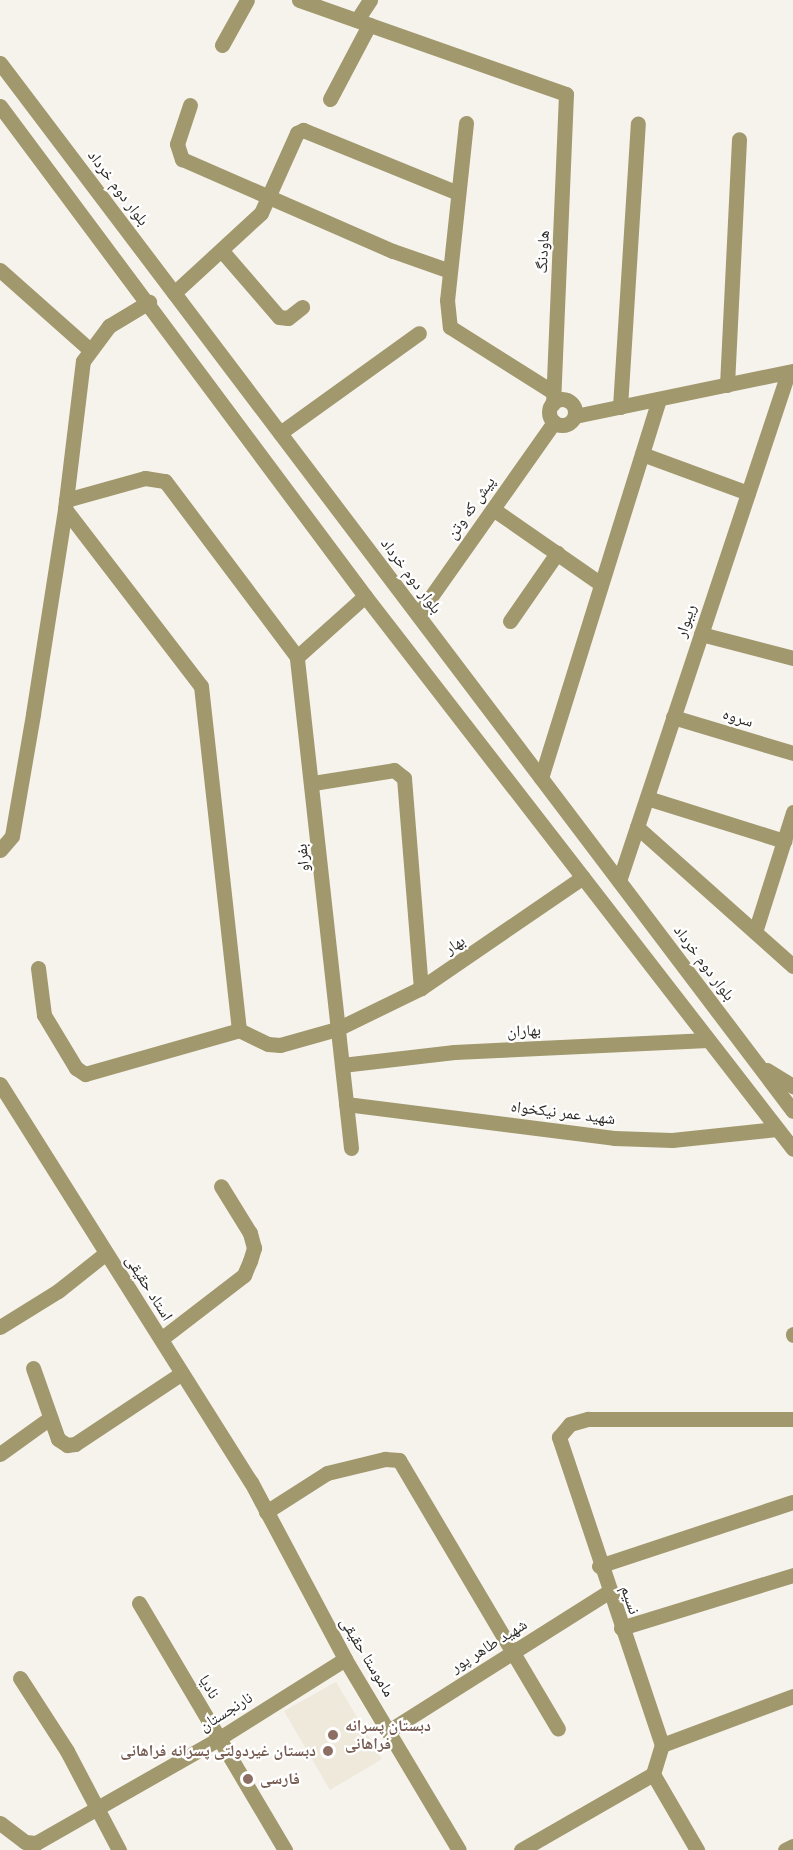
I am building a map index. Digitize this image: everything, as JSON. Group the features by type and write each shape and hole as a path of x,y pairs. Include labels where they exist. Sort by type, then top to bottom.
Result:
{"street":[{"path":"222,45 247,0"},
{"path":"299,0 363,23"},
{"path":"330,99 363,23 370,0"},
{"name":"هاودنگ","path":"363,23 566,94 568,101 553,398"},
{"name":"بلوار دوم خرداد","path":"0,63 793,1111"},
{"path":"190,105 177,144 182,159 270,198 450,271"},
{"path":"0,106 149,302 365,596 776,1129 792,1145"},
{"path":"466,123 447,318 453,332 553,398 571,402 575,416"},
{"path":"620,407 638,124"},
{"path":"0,129 17,129"},
{"path":"174,293 250,226 270,198 297,133 303,130 458,193"},
{"path":"727,385 739,139"},
{"path":"222,251 279,317 288,318 302,307"},
{"path":"0,270 89,349"},
{"path":"0,850 12,836 66,505 83,361 89,349 109,326 149,302"},
{"path":"280,433 419,333"},
{"path":"553,398 550,413 554,422 564,425 575,416 790,372"},
{"name":"ریبوار","path":"619,881 790,372"},
{"path":"541,778 659,399"},
{"name":"پیش که وتن","path":"418,615 554,422"},
{"path":"642,454 748,493"},
{"path":"66,505 145,478 165,481 297,657 365,596"},
{"path":"38,968 44,1015 76,1068 85,1074 239,1030 201,686 66,505"},
{"path":"493,509 601,584"},
{"path":"510,621 557,553"},
{"path":"701,634 793,658"},
{"name":"بفراو","path":"297,657 313,783 351,1148"},
{"name":"سروه","path":"673,717 793,753"},
{"path":"313,783 394,770 404,778 421,988"},
{"path":"646,798 784,841"},
{"path":"754,932 793,812"},
{"path":"637,827 793,966"},
{"name":"بهار","path":"239,1030 280,1045 337,1029 421,988 584,878"},
{"name":"بهاران","path":"342,1065 454,1052 708,1040"},
{"path":"758,1065 793,1086"},
{"name":"استاد حقیقی","path":"0,1084 251,1482 266,1512"},
{"name":"شهید عمر نیکخواه","path":"346,1104 614,1138 672,1140 776,1129"},
{"path":"160,1339 244,1275 250,1261 254,1248 250,1233 221,1186"},
{"path":"0,1327 58,1291 106,1252"},
{"path":"33,1368 58,1439 67,1445 75,1444 182,1373"},
{"path":"0,1454 50,1418"},
{"name":"نسیم","path":"662,1745 599,1566 559,1437 570,1424 588,1419 793,1419"},
{"path":"266,1512 327,1473 385,1459 399,1460 511,1654 558,1729"},
{"path":"599,1566 793,1502"},
{"name":"ماموستا حقیقی","path":"266,1512 345,1659 390,1730 459,1850"},
{"path":"621,1628 793,1575"},
{"name":"شهید طاهر پور","path":"390,1730 608,1592"},
{"name":"نادیا","path":"139,1603 285,1850"},
{"name":"نارنجستان","path":"0,1823 25,1842 36,1844 218,1739 345,1659"},
{"path":"20,1678 67,1751 118,1850"},
{"path":"521,1850 653,1774 662,1745 793,1696"},
{"path":"653,1774 697,1850"},
{"path":"785,1850 793,1846"}],"shaded area":[{"name":"دبستان پسرانه فراهانی","path":"336,1682 382,1759 330,1790 284,1711"}],"place":[{"name":"دبستان پسرانه فراهانی","path":"333,1735"},
{"name":"دبستان غیردولتی پسرانه فراهانی","path":"328,1751"},
{"name":"فارسی","path":"248,1779"}]}
